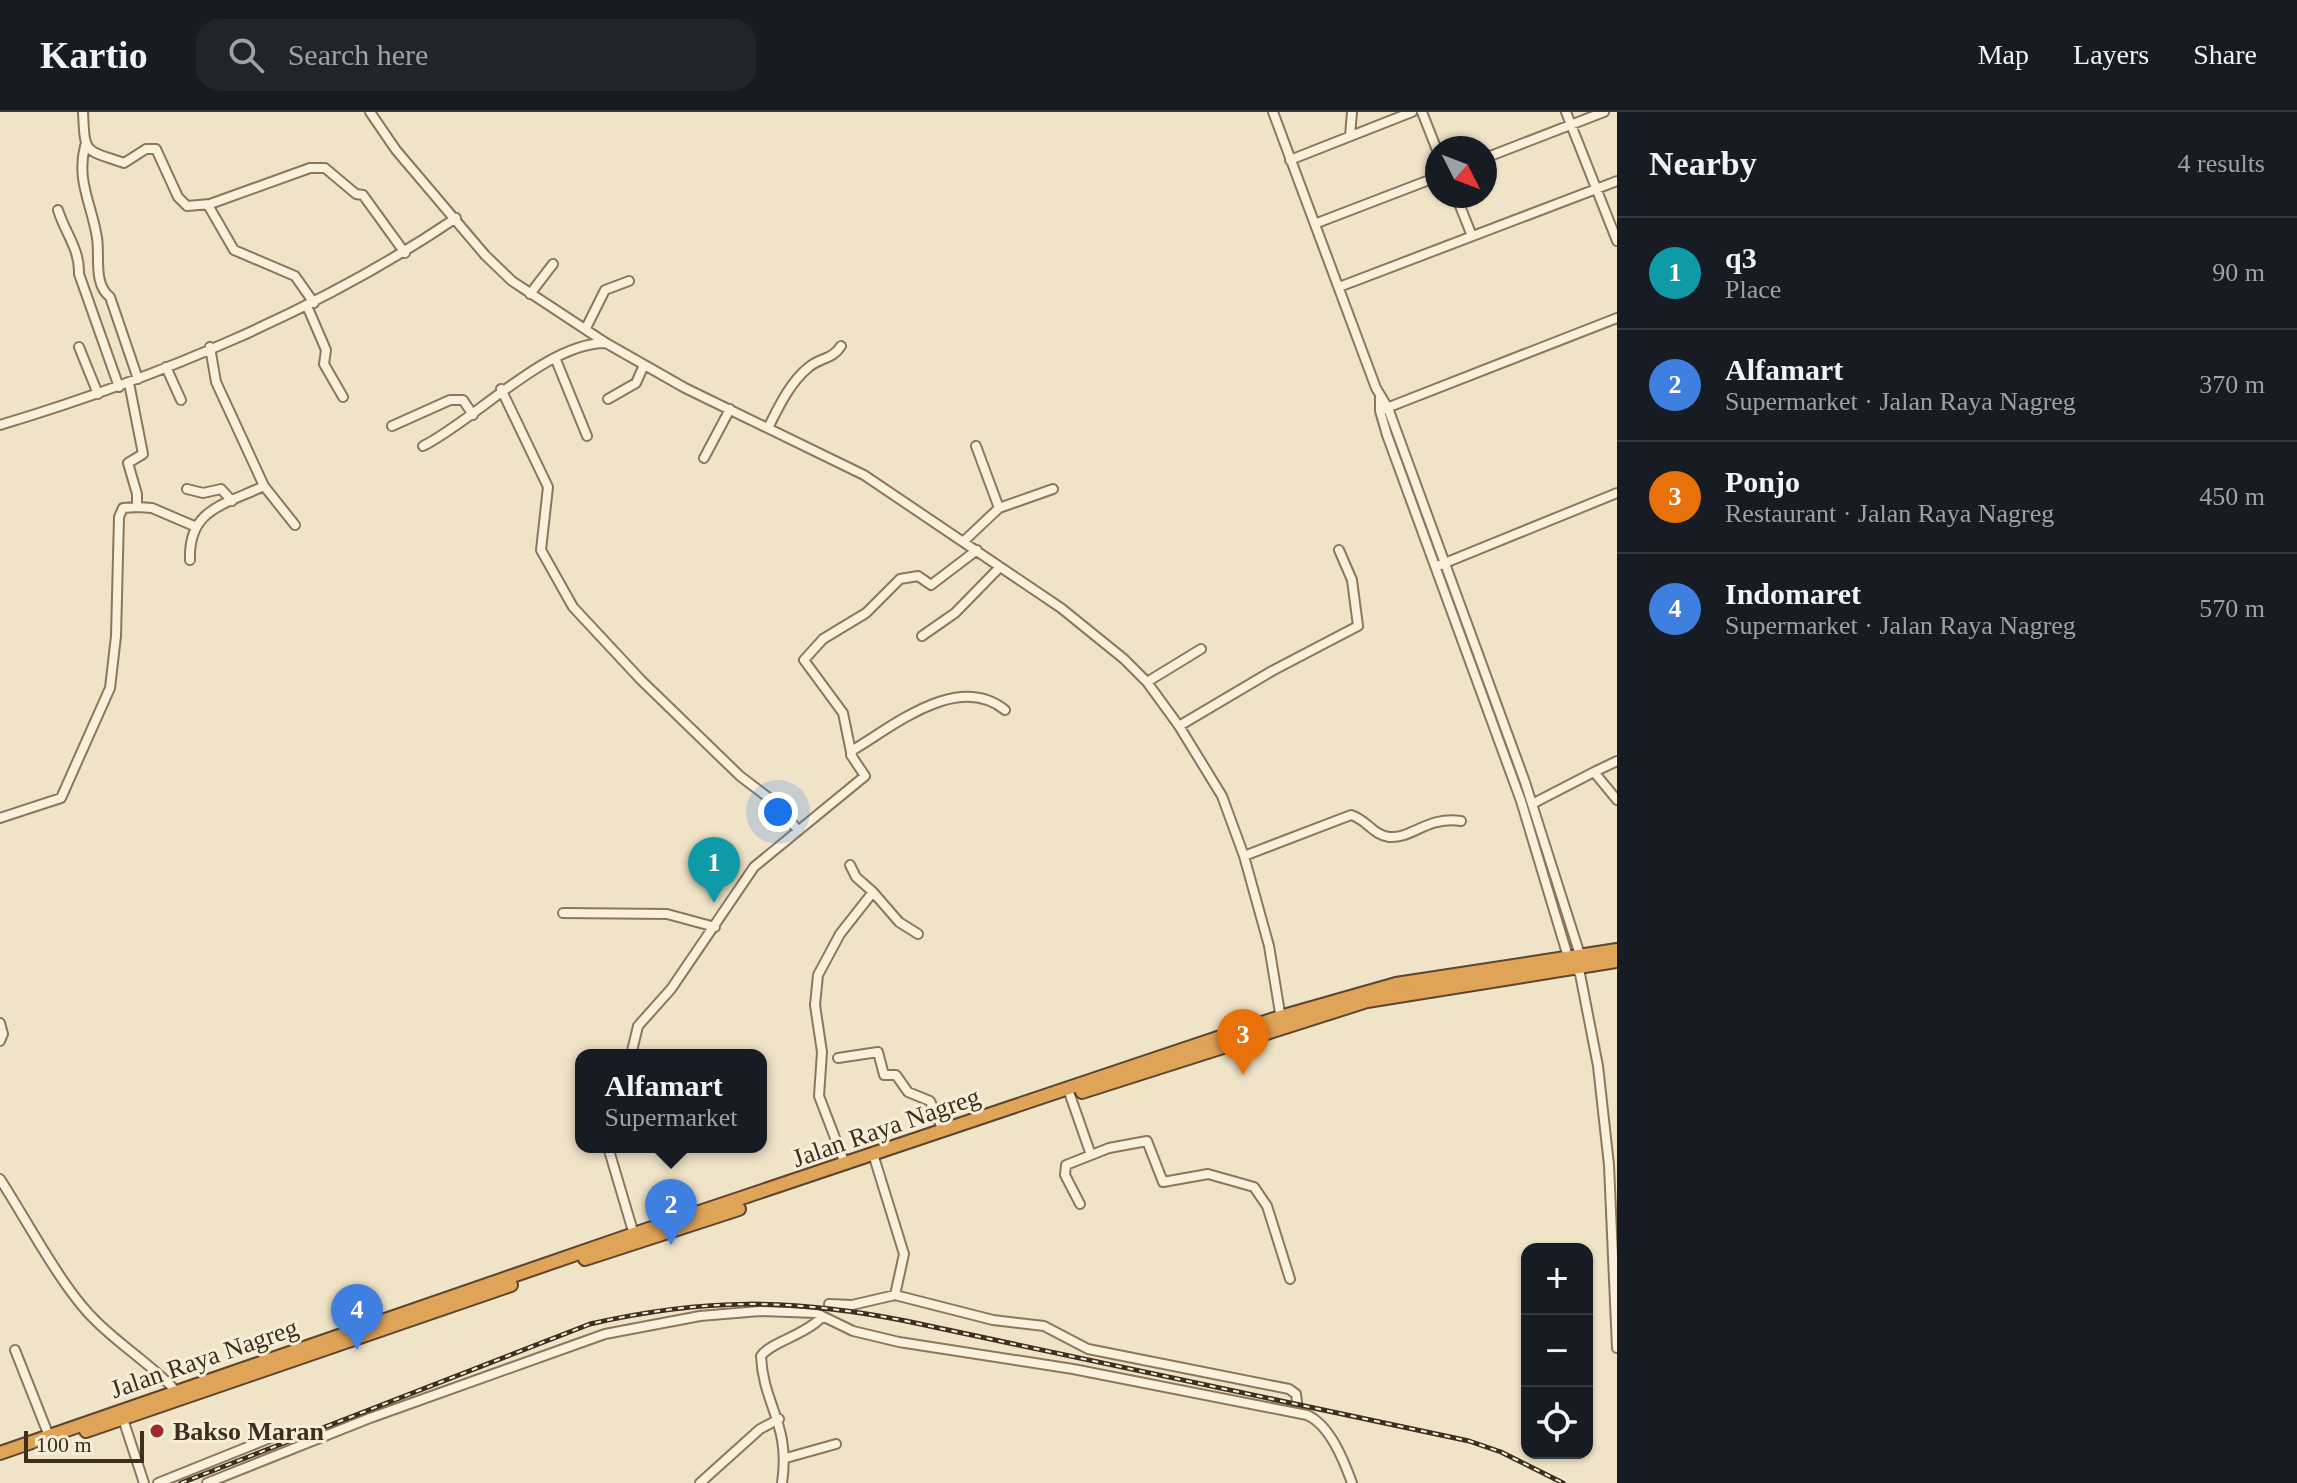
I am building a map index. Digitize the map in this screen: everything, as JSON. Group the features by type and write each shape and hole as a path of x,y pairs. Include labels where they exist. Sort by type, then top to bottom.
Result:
{"highway":[{"name":"Jalan Raya Nagreg","path":"1577,966 1617,950"},
{"name":"Jalan Raya Nagreg","path":"0,1461 845,1164 874,1158 943,1130 1281,1021 1400,993 1617,961"},
{"name":"Jalan Raya Nagreg","path":"0,1453 176,1391 1070,1095 1281,1021"}],"street":[{"path":"83,112 85,146 81,175 96,234 97,263 134,381 143,454 128,463 137,494 137,507"},
{"path":"370,112 387,139 495,266 530,294 644,365 864,475 1075,619 1147,682 1179,726 1222,796 1244,856 1269,946 1281,1021"},
{"path":"1273,112 1317,223 1440,565 1577,966"},
{"path":"1350,136 1352,112"},
{"path":"1290,160 1412,112"},
{"path":"1422,112 1431,136"},
{"path":"1566,112 1617,241"},
{"path":"1497,153 1604,112"},
{"path":"85,146 124,163 143,150 156,149 183,203 193,207 208,205 310,168 325,168 356,194 363,195 405,253"},
{"path":"1339,287 1617,181"},
{"path":"1317,223 1425,182"},
{"path":"208,205 234,250 295,276 310,304 326,350 324,364 343,397"},
{"path":"1461,208 1472,236"},
{"path":"58,210 64,230 79,255 79,274 119,387"},
{"path":"0,425 119,387 310,304 405,253 456,218"},
{"path":"530,294 553,264"},
{"path":"586,328 605,290 629,281"},
{"path":"1384,410 1617,318"},
{"path":"423,446 473,415 501,389 590,344 606,343"},
{"path":"769,426 782,401 811,365 834,356 841,346"},
{"path":"79,347 98,394"},
{"path":"210,347 216,382 264,486 295,525"},
{"path":"556,360 587,436"},
{"path":"608,399 636,383 644,365"},
{"path":"166,367 181,400"},
{"path":"501,389 548,487 541,550 573,607 644,682 740,776 769,798 798,830"},
{"path":"392,426 450,400 463,400 473,415"},
{"path":"704,458 730,409"},
{"path":"976,446 999,508"},
{"path":"190,560 189,538 194,526 203,517 264,486"},
{"path":"187,489 203,493 221,489 232,501"},
{"path":"964,541 999,508 1053,489"},
{"path":"1440,565 1617,493"},
{"path":"0,818 61,798 83,755 110,688 121,510 127,506 152,508 194,526"},
{"path":"632,1049 638,1026 671,989 754,867 866,774 851,752 843,713 804,660 823,639 866,613 900,579 918,576 931,585 977,550"},
{"path":"1179,726 1284,664 1358,626 1352,580 1339,550"},
{"path":"1440,565 1537,818 1577,966 1598,1066 1613,1166 1617,1348"},
{"path":"922,636 955,613 1000,567"},
{"path":"1147,682 1201,649"},
{"path":"851,752 925,707 960,697 990,699 1005,710"},
{"path":"1532,804 1617,761"},
{"path":"1594,772 1617,800"},
{"path":"1244,856 1351,815 1388,837 1405,836 1424,824 1461,821"},
{"path":"1527,821 1537,818"},
{"path":"850,865 856,877 899,922 918,934"},
{"path":"845,1164 819,1096 822,1046 815,1005 818,975 840,934 873,892"},
{"path":"563,913 667,914 715,927"},
{"path":"0,1023 3,1034 0,1041"},
{"path":"838,1058 879,1053 884,1075 896,1075 906,1091 930,1101 943,1130"},
{"path":"1070,1095 1090,1153"},
{"path":"1080,1204 1064,1168 1090,1153 1147,1141 1160,1179 1165,1183 1208,1174 1251,1184 1267,1206 1290,1279"},
{"path":"610,1153 635,1238"},
{"path":"874,1158 904,1254 895,1295"},
{"path":"0,1179 86,1310 113,1338 155,1368 176,1391"},
{"path":"829,1304 852,1305 895,1295 993,1320 1044,1326 1088,1349 1289,1389 1296,1394 1299,1411"},
{"path":"207,1483 223,1480 233,1473 370,1418 605,1334 700,1316 760,1311 816,1313 853,1331 899,1342 1073,1369 1299,1411 1324,1430 1344,1462 1352,1483"},
{"path":"782,1483 786,1458 779,1419 761,1356 767,1349 802,1335 821,1318"},
{"path":"15,1350 49,1436"},
{"path":"123,1419 144,1483"},
{"path":"700,1483 760,1429 779,1419"},
{"path":"158,1483 270,1438"},
{"path":"786,1458 836,1444"},
{"path":"233,1473 239,1483"}],"railway":[{"path":"181,1483 590,1324 671,1309 748,1304 864,1313 1469,1441 1501,1452 1563,1483"}],"place":[{"name":"q3","path":"714,903"},
{"name":"Ponjo","path":"1243,1075"},
{"name":"Alfamart","path":"671,1245"},
{"name":"Indomaret","path":"357,1350"},
{"name":"Bakso Maran","path":"157,1431"}]}
